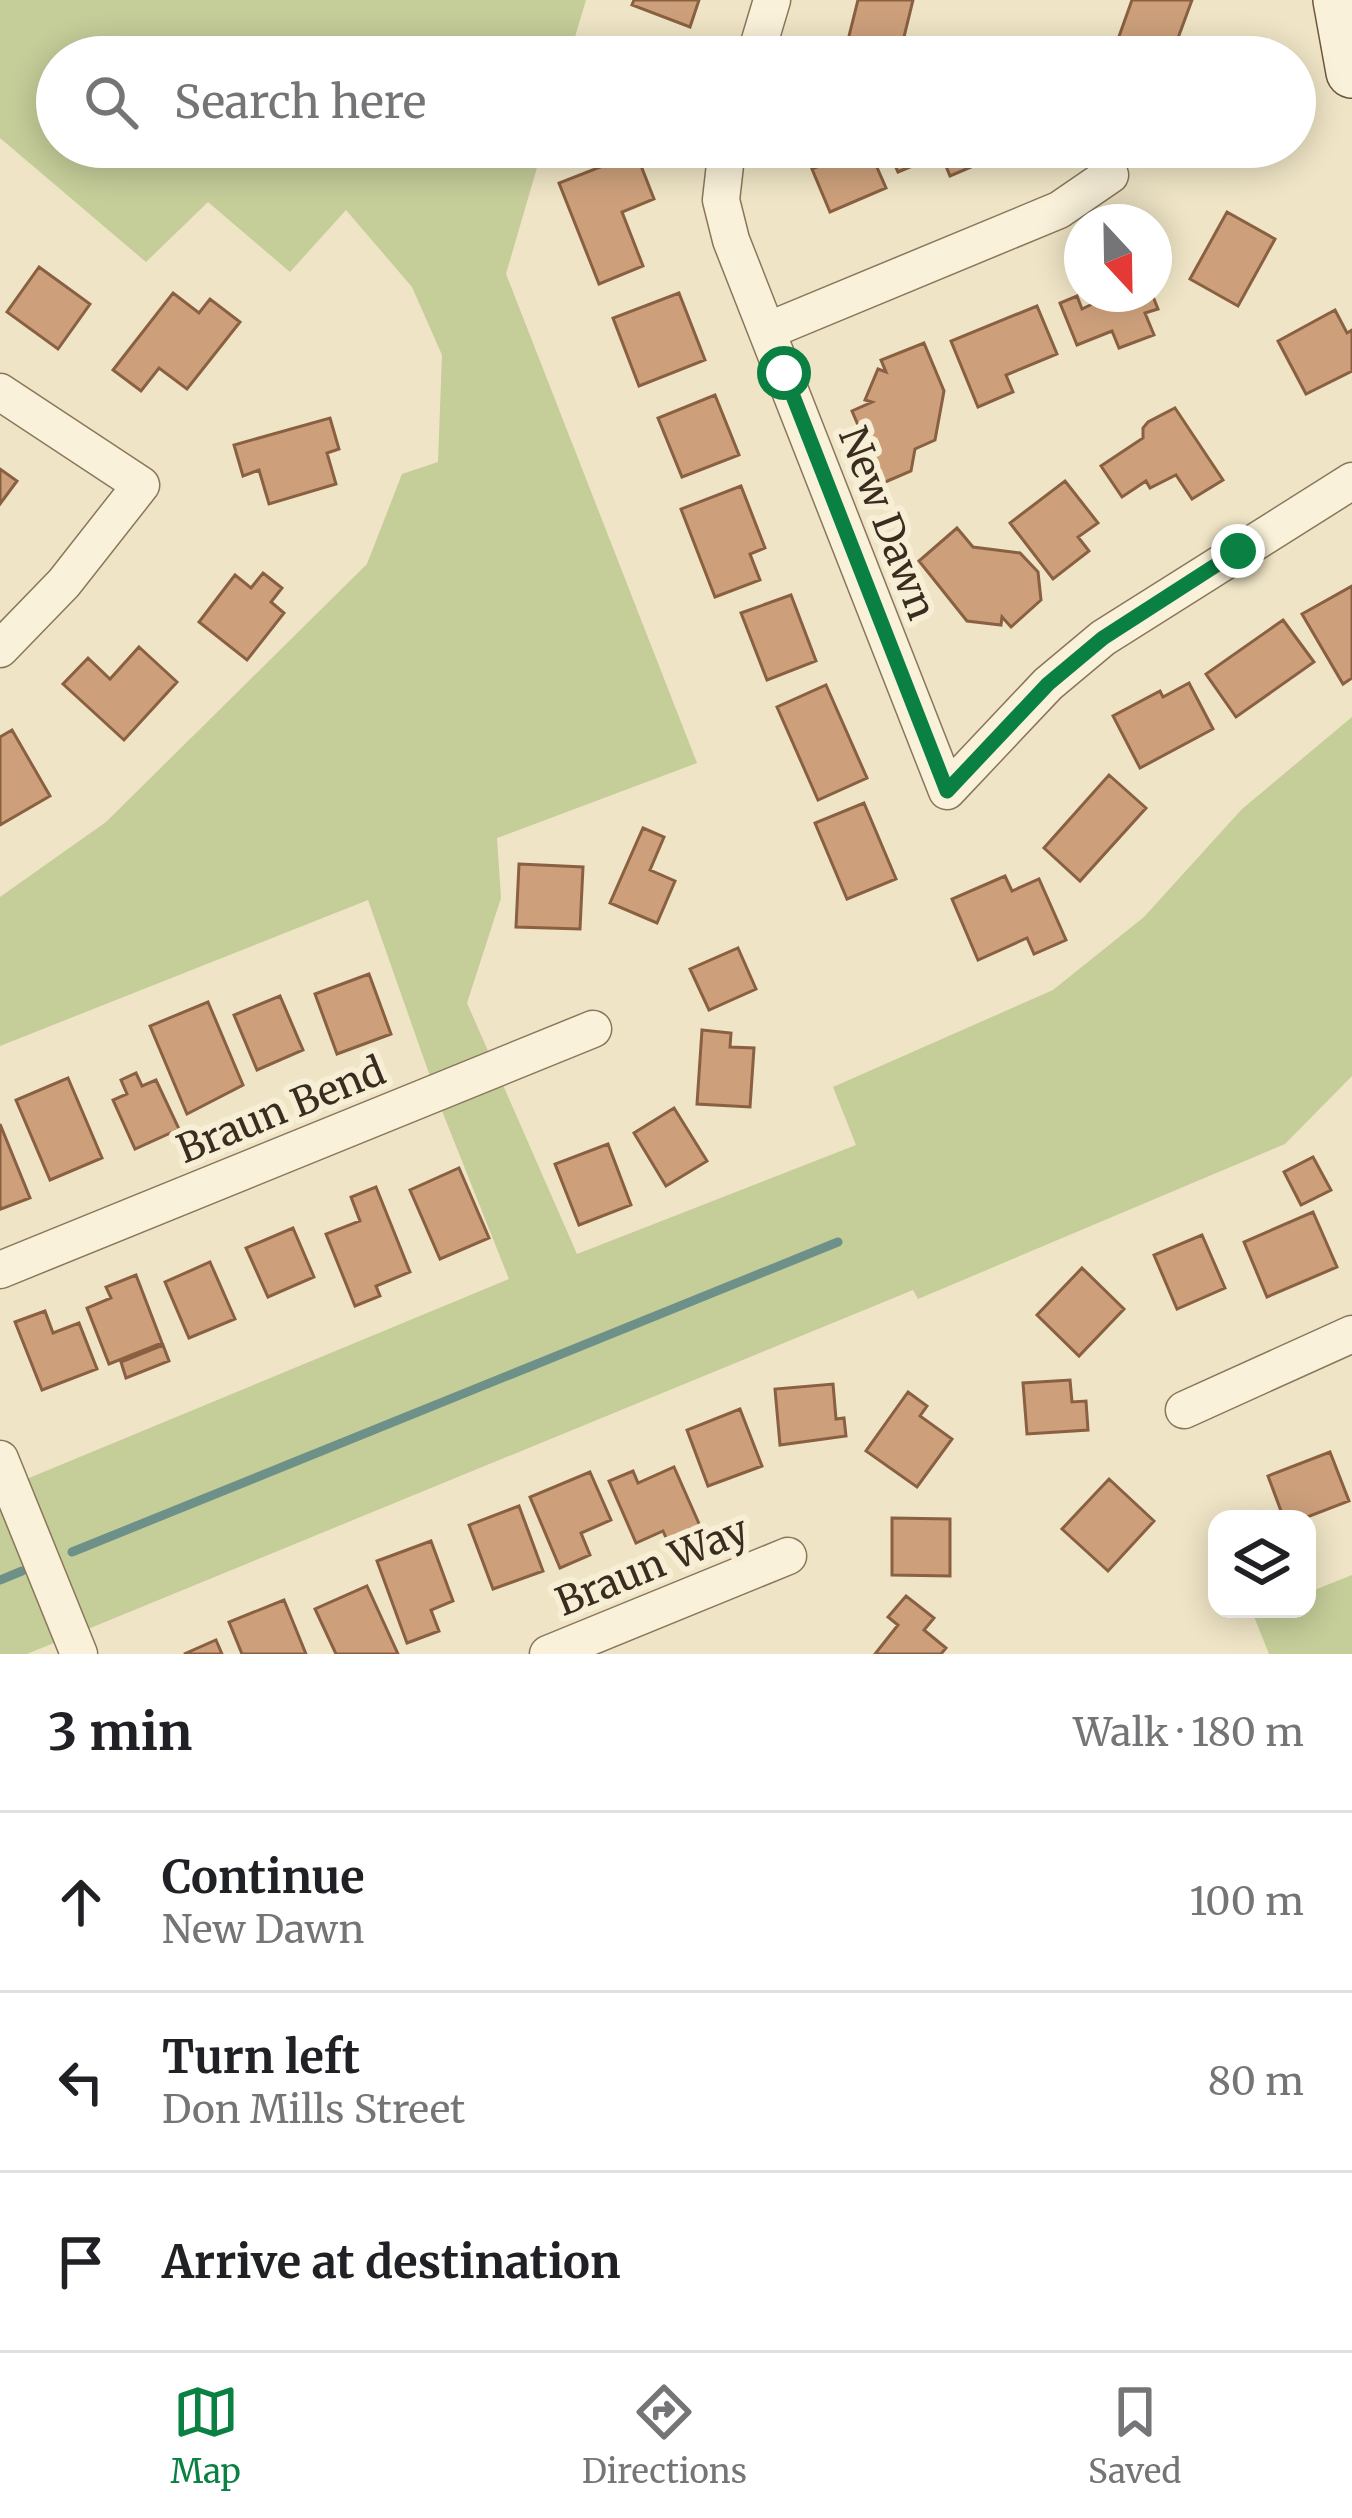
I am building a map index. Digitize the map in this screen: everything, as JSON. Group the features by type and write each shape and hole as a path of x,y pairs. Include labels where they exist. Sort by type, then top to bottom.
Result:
{"street":[{"path":"761,36 772,0"},
{"path":"1339,0 1352,72"},
{"name":"New Dawn","path":"725,168 721,200 731,240 947,791 1048,684 1103,638 1352,481"},
{"path":"767,331 1059,210 1110,175"},
{"path":"0,392 141,484 64,583 0,649"},
{"name":"Braun Bend","path":"0,1270 593,1029"},
{"path":"1184,1410 1352,1334"},
{"path":"0,1459 79,1654"},
{"name":"Braun Way","path":"548,1654 788,1556"}],"green space":[{"path":"0,0 586,0 575,36 36,36 36,168 537,168 506,274 697,763 497,838 501,898 467,1003 577,1254 856,1145 833,1087 1053,990 1144,917 1242,809 1352,717 1352,1076 1285,1144 918,1299 913,1290 27,1654 0,1654 0,1490 509,1279 444,1116 368,900 0,1046 0,897 106,822 367,564 402,474 438,462 442,355 412,287 346,210 290,272 208,202 146,262 0,138"},
{"path":"1352,1575 1352,1654 1269,1654 1255,1618 1316,1618 1316,1589"}],"building":[{"path":"634,0 699,0 690,27 632,5"},
{"path":"858,0 913,0 904,36 849,36"},
{"path":"1132,0 1192,0 1179,36 1119,36"},
{"path":"598,168 642,168 654,199 622,212 643,266 599,284 559,183"},
{"path":"877,168 886,188 830,212 812,169"},
{"path":"1227,212 1275,239 1238,306 1190,279"},
{"path":"39,267 90,304 58,349 7,312"},
{"path":"173,293 199,313 210,299 240,322 187,389 159,368 141,391 113,370"},
{"path":"679,293 705,360 639,386 613,318"},
{"path":"1064,301 1064,312 1148,312 1154,335 1119,348 1112,331 1077,345 1060,303"},
{"path":"1037,306 1057,354 1006,375 1013,392 978,407 951,341"},
{"path":"1335,310 1347,333 1352,330 1352,371 1306,394 1278,341"},
{"path":"924,343 944,391 935,440 915,449 911,471 883,483 852,411 872,402 865,400 878,369 886,372 881,360"},
{"path":"715,395 739,455 682,477 658,418"},
{"path":"1175,408 1223,480 1192,499 1176,475 1150,488 1146,481 1122,497 1101,466 1143,438 1148,422"},
{"path":"330,418 339,449 327,453 336,484 269,504 259,470 243,476 234,445"},
{"path":"0,469 17,481 0,504"},
{"path":"1065,481 1098,523 1078,537 1089,551 1053,579 1010,523"},
{"path":"741,486 765,548 750,554 760,580 715,597 681,509"},
{"path":"957,528 973,547 1020,553 1038,572 1041,600 1011,627 1002,617 1001,625 967,621 919,561"},
{"path":"263,573 282,588 271,602 284,613 247,660 199,622 235,575 251,588"},
{"path":"1352,586 1352,678 1343,684 1302,614"},
{"path":"791,595 816,661 767,680 741,613"},
{"path":"1283,620 1314,662 1236,717 1206,674"},
{"path":"139,647 177,682 124,740 63,684 88,658 110,679"},
{"path":"1189,683 1213,729 1140,768 1113,716 1160,691 1163,697"},
{"path":"826,685 867,778 818,800 777,707"},
{"path":"12,730 50,796 0,825 0,737"},
{"path":"1109,775 1146,808 1080,881 1044,848"},
{"path":"864,803 896,879 847,899 815,823"},
{"path":"643,828 664,837 650,870 675,881 657,923 610,903"},
{"path":"519,864 583,867 580,929 516,927"},
{"path":"1005,876 1012,891 1039,879 1066,940 1034,954 1027,938 978,960 952,899"},
{"path":"738,948 756,989 709,1010 690,969"},
{"path":"369,974 391,1034 337,1054 315,994"},
{"path":"280,996 303,1050 257,1070 234,1015"},
{"path":"208,1002 243,1085 187,1114 150,1026"},
{"path":"702,1030 731,1033 730,1047 754,1048 750,1107 697,1104"},
{"path":"136,1073 142,1086 156,1080 179,1129 135,1149 113,1100 127,1094 121,1080"},
{"path":"68,1078 102,1158 50,1180 16,1100"},
{"path":"674,1108 707,1161 666,1186 634,1133"},
{"path":"0,1124 30,1198 1,1209 0,1205"},
{"path":"608,1144 631,1205 579,1225 555,1164"},
{"path":"1313,1157 1331,1190 1301,1205 1284,1172"},
{"path":"459,1168 489,1238 440,1259 410,1190"},
{"path":"376,1187 410,1272 376,1286 380,1296 355,1306 326,1234 360,1221 351,1197"},
{"path":"1313,1212 1337,1267 1267,1297 1244,1242"},
{"path":"293,1228 314,1277 268,1297 246,1248"},
{"path":"1202,1235 1225,1288 1177,1309 1154,1255"},
{"path":"210,1262 235,1319 189,1338 165,1282"},
{"path":"1082,1268 1124,1309 1079,1356 1037,1315"},
{"path":"136,1275 162,1343 109,1364 87,1308 111,1298 106,1287"},
{"path":"45,1311 53,1333 79,1323 97,1369 42,1390 15,1322"},
{"path":"163,1345 169,1361 126,1378 121,1362"},
{"path":"1070,1380 1072,1402 1086,1401 1088,1430 1027,1434 1023,1383"},
{"path":"833,1384 836,1419 844,1418 846,1436 780,1445 775,1389"},
{"path":"908,1392 927,1406 920,1416 952,1439 917,1487 866,1451"},
{"path":"740,1409 762,1466 708,1486 687,1430"},
{"path":"1330,1452 1349,1501 1316,1514 1316,1510 1281,1510 1268,1476"},
{"path":"674,1467 704,1535 671,1549 663,1531 636,1543 609,1481 633,1471 638,1483"},
{"path":"590,1472 611,1520 581,1533 590,1555 560,1568 530,1497"},
{"path":"1109,1479 1154,1521 1108,1571 1062,1529"},
{"path":"519,1506 543,1571 493,1589 469,1525"},
{"path":"892,1518 950,1519 950,1576 892,1575"},
{"path":"431,1541 453,1601 431,1610 439,1631 407,1643 377,1561"},
{"path":"367,1586 398,1654 336,1654 315,1609"},
{"path":"906,1596 934,1618 924,1630 946,1648 941,1654 875,1654 898,1625 888,1617"},
{"path":"284,1600 306,1654 242,1654 229,1622"},
{"path":"216,1640 222,1654 184,1654"}],"waterway":[{"path":"72,1552 838,1242"},
{"path":"0,1580 22,1571"}],"route":[{"path":"784,373 947,791 1048,684 1103,638 1238,551"}]}
